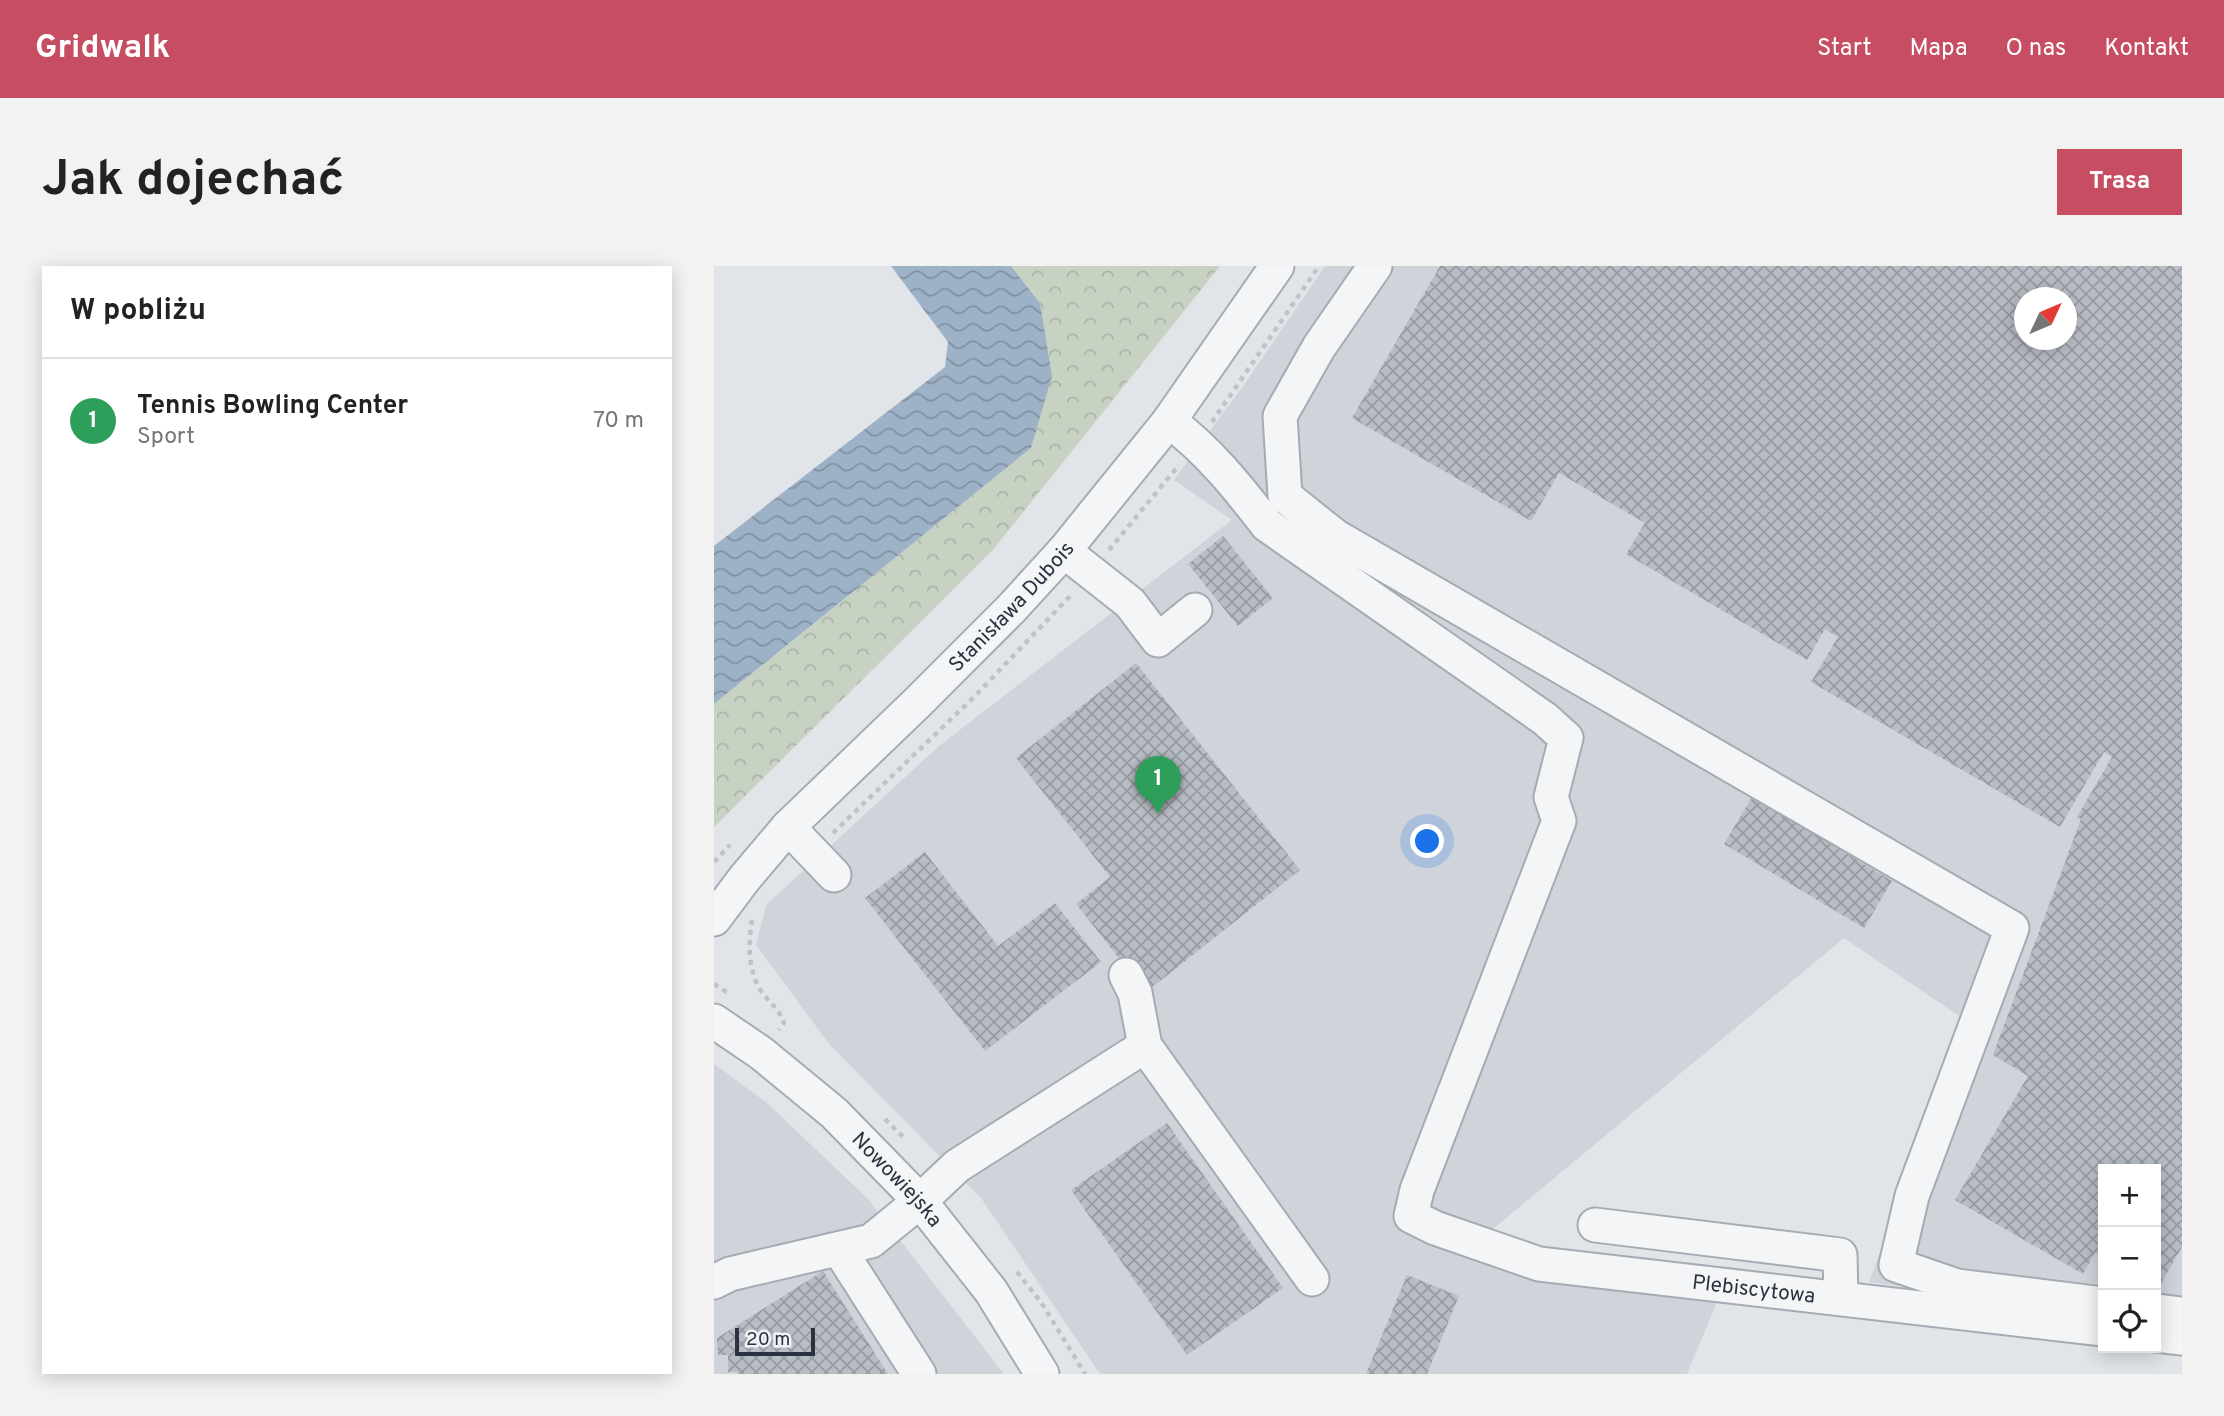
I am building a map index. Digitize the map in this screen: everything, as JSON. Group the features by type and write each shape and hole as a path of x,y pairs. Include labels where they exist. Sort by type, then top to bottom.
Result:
{"street":[{"name":"Stanisława Dubois","path":"714,919 744,878 788,827 935,685 1064,551 1169,421 1277,266"},
{"path":"1375,266 1318,347 1280,416 1285,496 1335,536 2012,928 1912,1196 1896,1265 1956,1286 2098,1303"},
{"name":"Plebiscytowa","path":"1169,421 1196,442 1234,482 1267,524 1545,719 1566,738 1551,797 1559,821 1422,1177 1412,1216 1436,1228 1539,1264 2098,1328"},
{"path":"1064,551 1130,603 1158,640 1195,610"},
{"path":"788,827 834,875"},
{"path":"1126,975 1135,993 1145,1046 1312,1279"},
{"name":"Nowowiejska","path":"714,1021 761,1053 834,1113 920,1201 991,1291 1042,1374"},
{"path":"714,1282 730,1273 871,1241 957,1166 1145,1046"},
{"path":"1595,1225 1840,1255 1841,1298"},
{"path":"839,1249 919,1374"},
{"path":"2161,1312 2182,1314"},
{"path":"2161,1336 2182,1338"}],"path":[{"path":"714,862 731,844"}],"shaded area":[{"path":"1325,266 2182,266 2182,1322 2161,1320 2161,1164 2098,1164 2098,1311 1869,1282 1968,1022 1844,938 1471,1247 1719,1297 1687,1374 1100,1374 981,1198 830,1045 756,945 766,905 939,746 1232,520 1174,480 1246,382"},
{"path":"714,1064 767,1103 868,1199 1004,1374 714,1374"}],"green space":[{"path":"1011,266 1220,266 992,551 714,827 714,704 1031,448 1040,303"}],"water":[{"path":"891,266 1011,266 1040,303 1052,376 1031,448 714,704 714,546 945,367 948,342"}],"building":[{"path":"1440,266 2182,266 2182,1247 2161,1283 2161,1164 2098,1164 2098,1255 2095,1253 2083,1274 1955,1200 2028,1076 1993,1055 2081,819 2077,817 2112,757 2104,752 2060,827 1811,682 1838,637 1825,629 1807,660 1626,554 1645,523 1559,473 1531,521 1352,418"},
{"path":"1223,536 1273,598 1238,626 1188,564"},
{"path":"1136,663 1300,870 1146,992 1076,904 1110,877 1016,758"},
{"path":"1752,797 1892,881 1864,928 1724,844"},
{"path":"925,852 998,946 1055,903 1101,962 985,1051 865,898"},
{"path":"1167,1123 1283,1288 1187,1355 1071,1190"},
{"path":"823,1271 888,1374 728,1372 728,1355 718,1355 717,1338"},
{"path":"1407,1275 1459,1296 1427,1374 1366,1374"}],"place":[{"name":"Tennis Bowling Center","path":"1158,814"}]}
